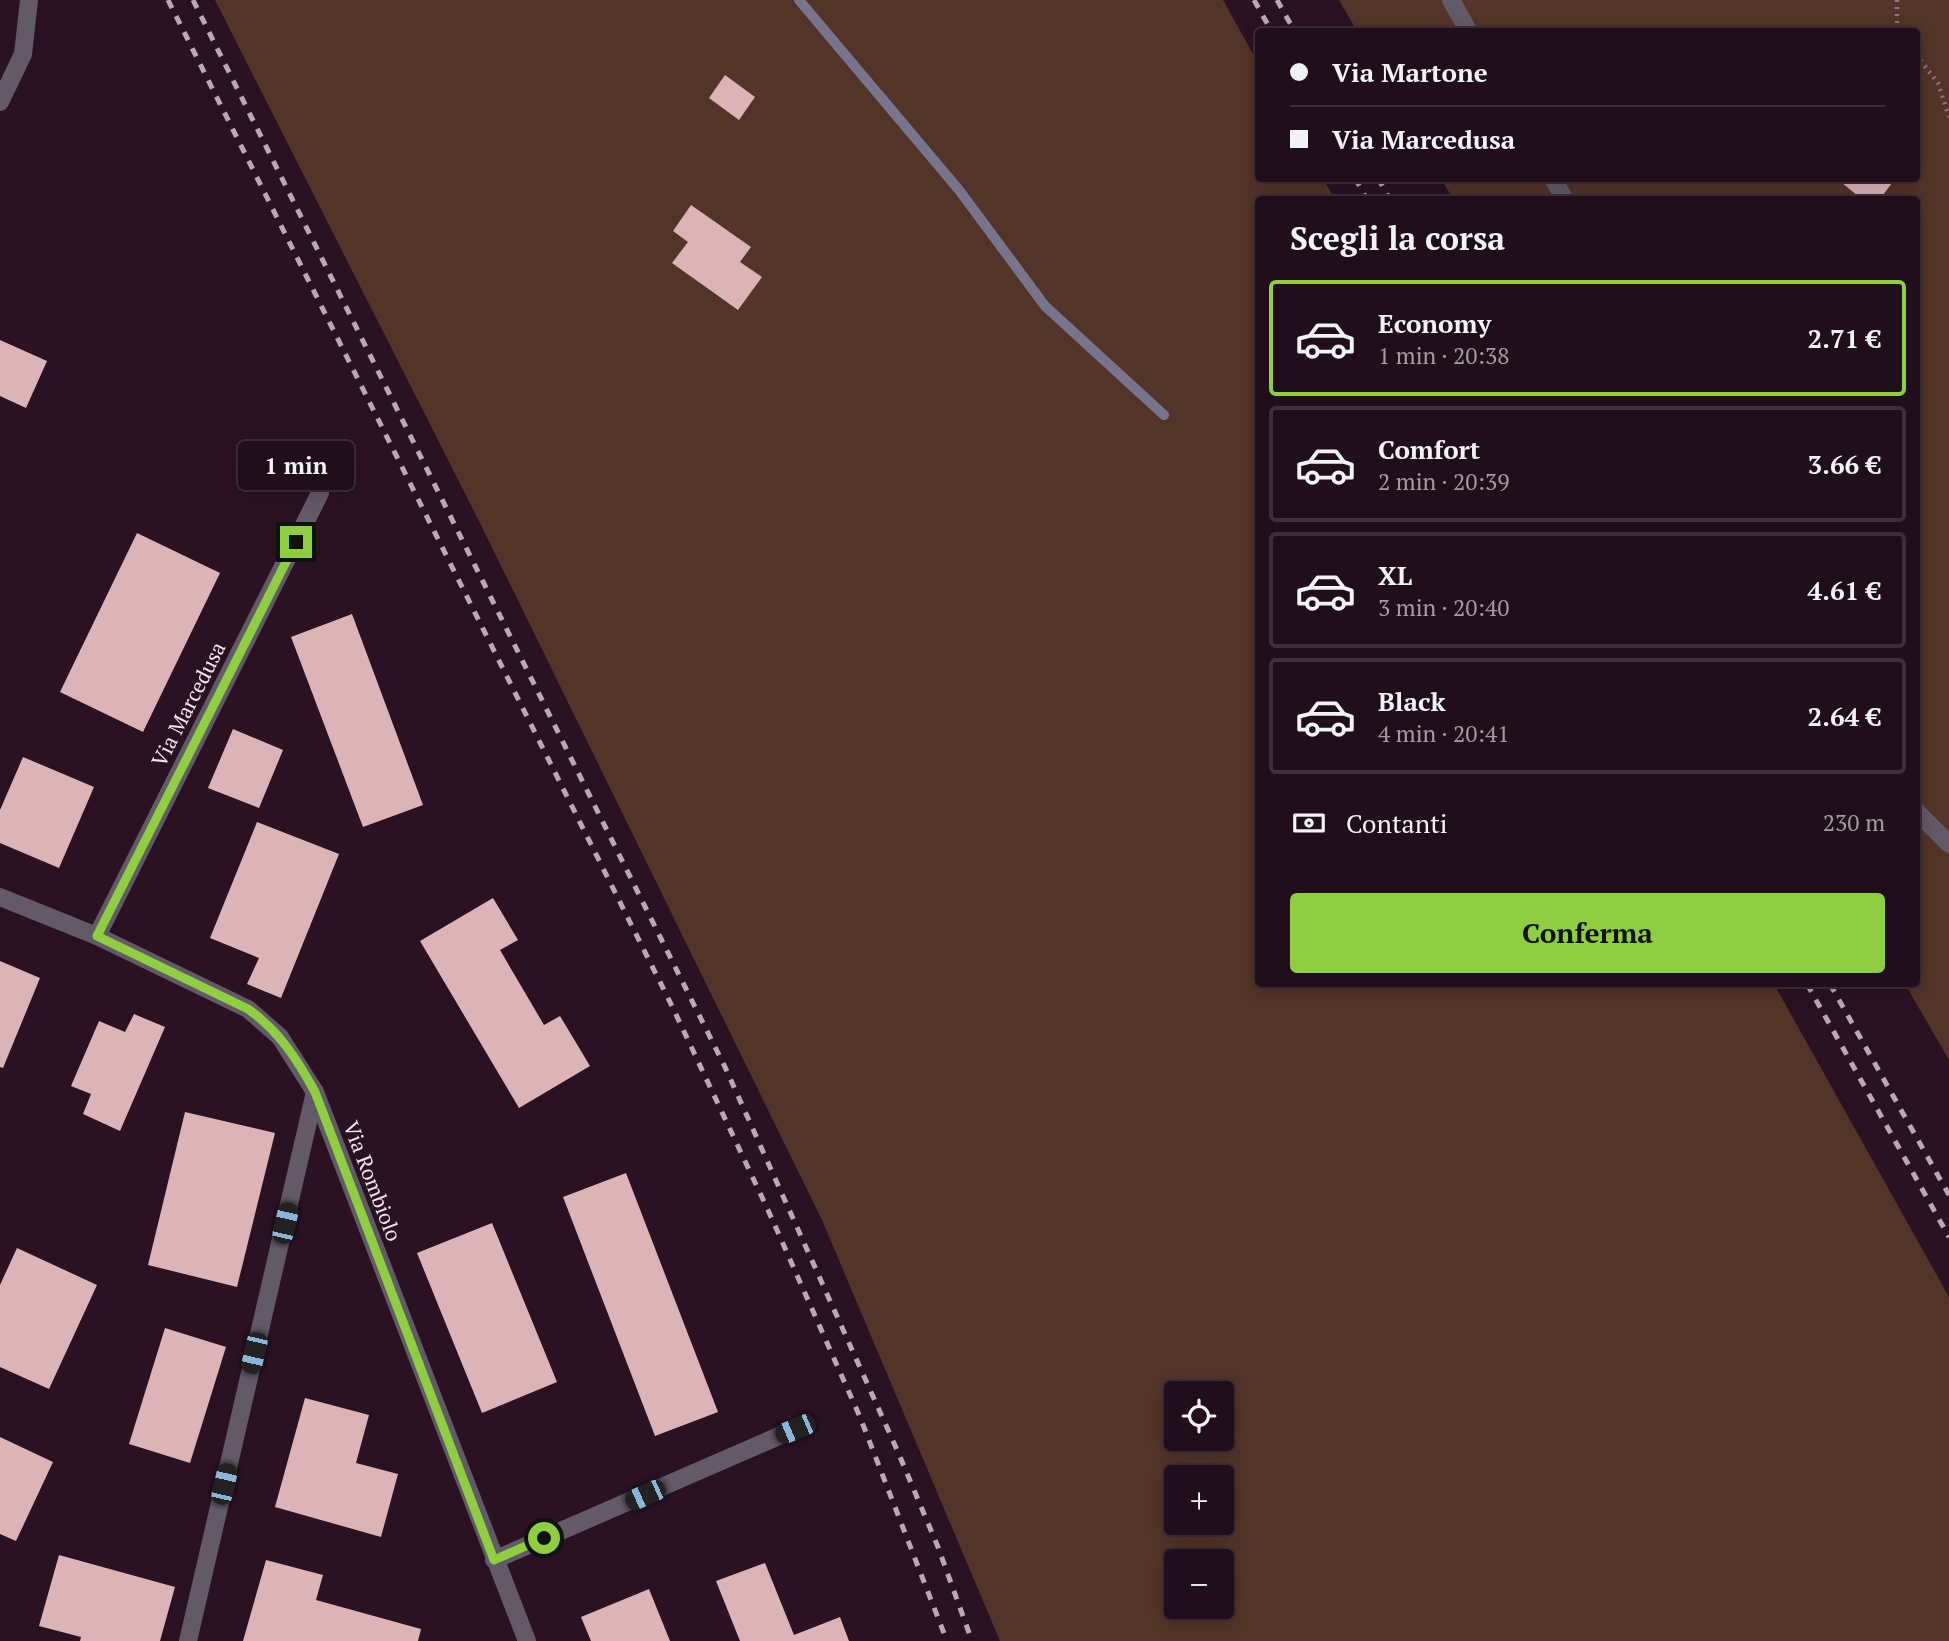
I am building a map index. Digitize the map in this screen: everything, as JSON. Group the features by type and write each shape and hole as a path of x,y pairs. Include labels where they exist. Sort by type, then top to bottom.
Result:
{"street":[{"path":"0,102 23,54 29,0"},
{"path":"1451,0 1467,28"},
{"name":"Via Marcedusa","path":"97,936 320,493"},
{"path":"1920,815 1949,844"},
{"name":"Via Rombiolo","path":"0,897 97,936 228,998 265,1021 295,1056 315,1092 527,1641"},
{"path":"188,1641 315,1092"},
{"path":"494,1560 795,1429"}],"path":[{"path":"1897,0 1898,28"},
{"path":"1920,60 1938,83 1949,117"}],"shaded area":[{"path":"215,0 1223,0 1255,58 1255,182 1325,182 1333,196 1255,196 1255,987 1776,987 1949,1297 1949,1641 1000,1641 822,1220 479,521"},
{"path":"1339,0 1949,0 1949,1060 1907,987 1920,987 1920,196 1452,196 1443,182 1920,182 1920,28 1355,28"}],"building":[{"path":"725,75 755,97 739,120 709,98"},
{"path":"1841,182 1893,182 1882,196 1858,196"},
{"path":"691,205 751,247 740,262 762,277 738,310 672,263 688,242 673,231"},
{"path":"0,340 47,361 26,408 0,396"},
{"path":"137,533 220,573 143,732 60,692"},
{"path":"352,614 423,805 363,827 291,637"},
{"path":"233,729 283,750 259,808 208,788"},
{"path":"23,757 94,787 59,868 0,843 0,810"},
{"path":"257,822 339,854 281,998 247,984 259,958 210,938"},
{"path":"493,898 518,940 500,950 544,1025 560,1016 590,1066 519,1108 420,941"},
{"path":"0,961 40,978 3,1068 0,1067"},
{"path":"134,1014 165,1027 120,1131 83,1114 91,1094 71,1086 99,1021 125,1032"},
{"path":"185,1112 275,1133 237,1287 148,1265"},
{"path":"626,1173 718,1412 655,1436 563,1197"},
{"path":"492,1223 557,1382 482,1413 417,1253"},
{"path":"17,1248 97,1285 49,1389 0,1367 0,1285"},
{"path":"165,1328 226,1347 190,1463 129,1444"},
{"path":"305,1398 369,1415 356,1463 398,1474 381,1537 275,1507"},
{"path":"0,1437 53,1462 16,1541 0,1534"},
{"path":"59,1555 175,1587 160,1641 80,1641 81,1637 39,1626"},
{"path":"266,1560 323,1575 316,1600 421,1629 418,1641 243,1641"},
{"path":"765,1563 794,1635 840,1617 849,1641 740,1641 716,1581"},
{"path":"649,1589 670,1641 591,1641 581,1617"}],"waterway":[{"path":"799,0 959,190 1045,306 1164,415"}],"railway":[{"path":"168,0 672,1006 768,1210 860,1417 947,1641"},
{"path":"193,0 725,1067 898,1452 938,1547 972,1641"},
{"path":"1254,0 1270,28"},
{"path":"1277,0 1293,28"},
{"path":"1357,182 1365,196"},
{"path":"1380,182 1388,196"},
{"path":"1809,987 1949,1237"},
{"path":"1832,987 1949,1195"}],"route":[{"path":"296,542 97,936 248,1009 265,1021 295,1056 315,1092 494,1560 544,1538"}]}
